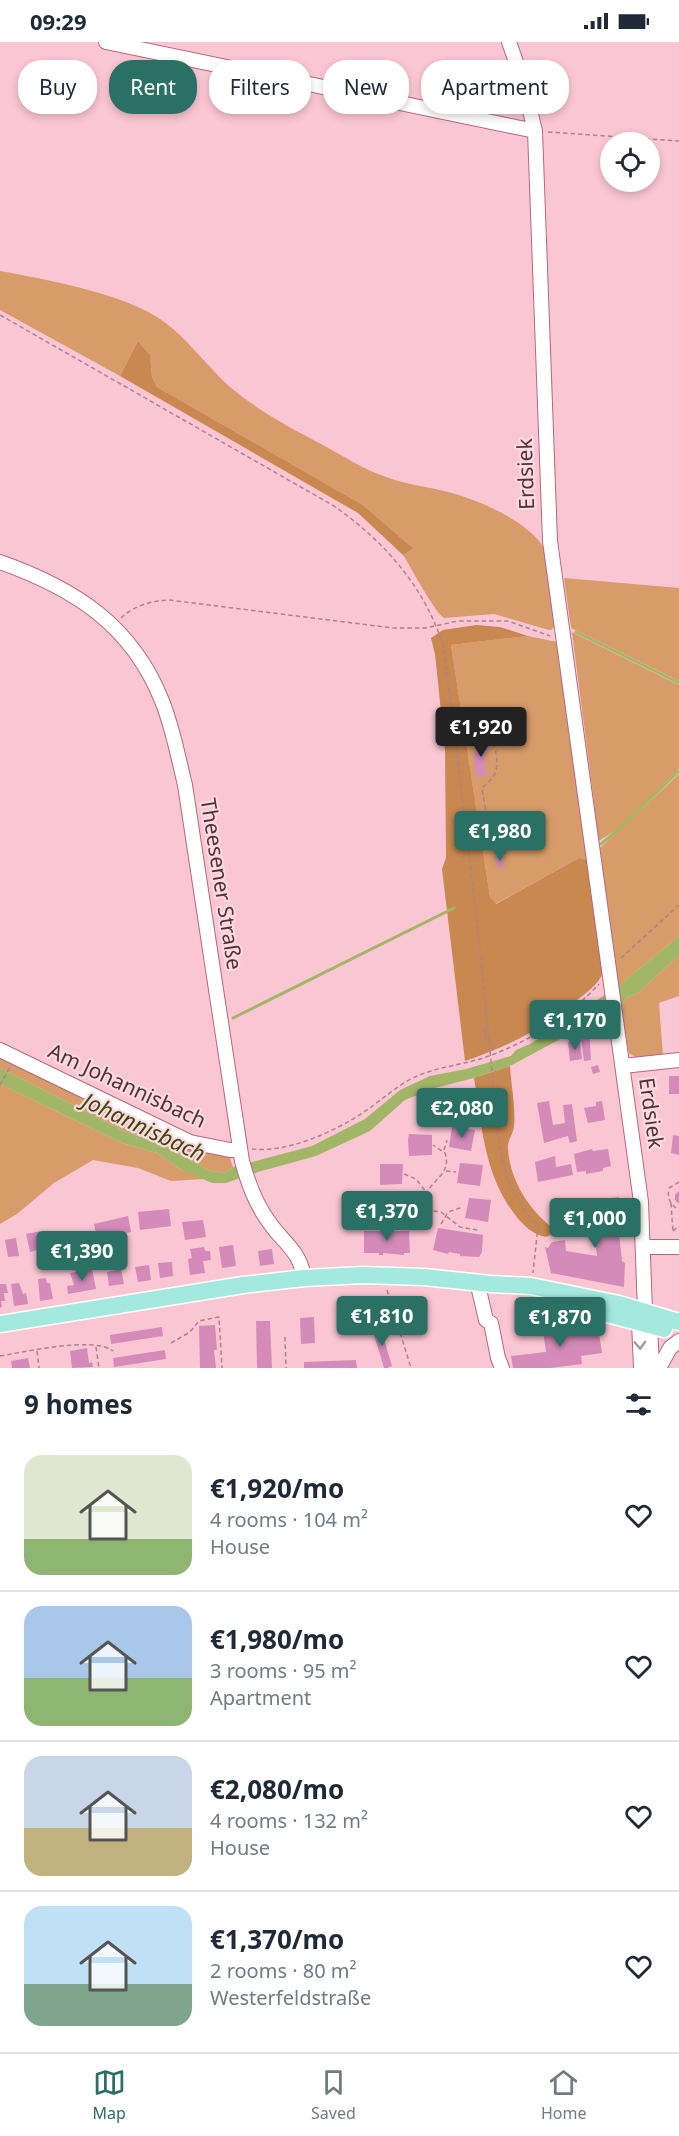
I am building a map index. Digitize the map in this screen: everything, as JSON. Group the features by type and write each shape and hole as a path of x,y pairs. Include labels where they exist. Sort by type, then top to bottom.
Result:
{"main road":[{"path":"0,1324 243,1285 304,1278 382,1275 486,1284 645,1320 679,1333"},
{"path":"645,1320 679,1322"}],"street":[{"path":"106,42 535,131"},
{"name":"Erdsiek","path":"508,42 523,82 535,131 550,541 642,1202 645,1320"},
{"name":"Theesener Straße","path":"0,562 29,572 72,593 114,625 144,666 162,700 184,785 239,1150 254,1198 269,1223 297,1255 304,1278"},
{"name":"Am Johannisbach","path":"0,1050 190,1142 239,1150"},
{"path":"623,1066 679,1060"},
{"path":"644,1247 679,1247"},
{"path":"486,1284 479,1290 502,1368"},
{"path":"641,1368 645,1320"},
{"path":"645,1320 652,1368"},
{"path":"659,1368 670,1348 679,1341"}],"path":[{"path":"535,131 679,141"},
{"path":"0,315 334,506 379,541 411,579 436,625 444,648 453,710 494,1093 506,1176 518,1202 538,1226 532,1278"},
{"path":"114,625 139,605 169,600 393,628 425,628 458,621 508,621 546,636 563,636"},
{"path":"486,730 492,737 496,770 492,779 482,788 486,817 495,846 499,852 507,853"},
{"path":"239,1150 277,1149 310,1139 363,1113 399,1085 416,1077 494,1054 527,1039 562,1016 610,976 644,935 679,905"},
{"path":"488,1029 484,1031 485,1039 492,1043 494,1054"},
{"path":"0,1085 10,1066"},
{"path":"443,1151 447,1140"},
{"path":"425,1210 427,1192 445,1171 447,1159 443,1151 433,1145"},
{"path":"445,1171 456,1172"},
{"path":"404,1174 416,1179 427,1192"},
{"path":"679,1182 669,1188 668,1195 671,1203 673,1232 679,1226"},
{"path":"671,1203 679,1210"},
{"path":"374,1206 387,1212"},
{"path":"378,1206 378,1227 418,1227"},
{"path":"441,1224 445,1215 463,1207"},
{"path":"418,1212 425,1210 441,1212 460,1227 478,1230"},
{"path":"382,1275 411,1368"},
{"path":"528,1300 570,1310"},
{"path":"171,1343 190,1332 199,1321 219,1317 222,1368"},
{"path":"285,1337 286,1368"},
{"path":"0,1356 78,1344 108,1347 113,1352"},
{"path":"96,1346 99,1368"},
{"path":"37,1350 39,1368"}],"shaded area":[{"path":"0,271 81,288 141,308 167,324 229,386 286,425 378,474 464,497 490,507 516,521 537,538 544,548 555,626 551,630 545,629 494,614 444,618 429,599 403,555 412,547 363,505 157,387 152,377 150,355 138,341 120,376 0,310"},
{"path":"138,341 150,355 152,377 157,387 363,505 413,548 403,555 358,513 120,376"},
{"path":"564,578 679,588 679,681 571,628"},
{"path":"476,625 500,627 528,636 451,645 490,897 496,904 579,858 588,860 603,973 587,992 535,1029 496,1050 465,1061 442,869 446,858 445,750 435,654 431,638 443,630"},
{"path":"572,632 679,685 679,769 619,828 599,841"},
{"path":"528,636 557,642 588,860 579,858 495,904 490,897 451,645"},
{"path":"679,774 679,936 617,987 600,848"},
{"path":"679,936 679,955 637,994 627,997 620,1007 510,1066 435,1088 405,1100 370,1131 316,1156 226,1183 212,1183 180,1169 157,1153 122,1143 0,1084 0,1068 124,1131 163,1144 208,1170 224,1173 233,1167 312,1146 365,1119 400,1090 430,1076 466,1069 511,1056 516,1050 530,1044 617,987"},
{"path":"679,955 679,996 659,1003 663,1057 635,1057 629,1053 620,1007 627,997 637,994"},
{"path":"0,1058 155,1131 228,1153 233,1167 224,1173 208,1170 163,1144 124,1131 0,1068"},
{"path":"510,1066 514,1120 508,1146 512,1172 529,1203 553,1228 554,1233 546,1237 525,1226 505,1201 491,1167 482,1132 474,1078"},
{"path":"0,1084 122,1143 157,1153 180,1169 205,1179 171,1181 138,1168 93,1160 54,1183 17,1214 0,1224"}],"building":[{"path":"490,742 491,750 485,751 486,755 484,755 487,776 477,777 473,754 476,753 475,744"},
{"path":"502,857 504,867 498,868 496,858"},
{"path":"589,1025 591,1060 584,1061 580,1030"},
{"path":"580,1041 582,1059 570,1061 568,1042"},
{"path":"598,1065 600,1072 593,1074 591,1067"},
{"path":"669,1076 679,1076 679,1094 669,1094"},
{"path":"549,1101 553,1125 565,1123 563,1105 572,1104 577,1141 570,1143 568,1136 544,1143 537,1103"},
{"path":"602,1101 605,1120 588,1123 584,1108 596,1106 596,1102"},
{"path":"452,1127 475,1130 471,1151 449,1147"},
{"path":"409,1134 432,1135 432,1155 409,1156"},
{"path":"673,1135 679,1136 679,1155 671,1153"},
{"path":"592,1149 593,1151 608,1149 611,1166 603,1168 603,1171 586,1174 586,1171 577,1172 574,1154"},
{"path":"555,1156 556,1167 571,1164 573,1175 538,1182 535,1162"},
{"path":"460,1163 483,1165 480,1186 457,1183"},
{"path":"380,1164 403,1164 402,1184 380,1185"},
{"path":"679,1191 679,1204 675,1200 675,1195"},
{"path":"351,1194 374,1194 374,1214 351,1215"},
{"path":"619,1197 623,1233 619,1233 622,1261 625,1263 624,1287 551,1273 545,1247 548,1248 552,1242 565,1240 566,1251 597,1256 591,1201"},
{"path":"469,1198 491,1200 488,1222 465,1218"},
{"path":"169,1209 171,1226 140,1230 138,1212"},
{"path":"128,1216 131,1232 97,1239 94,1224"},
{"path":"203,1220 206,1237 185,1240 182,1222"},
{"path":"438,1228 483,1235 482,1252 479,1257 460,1256 460,1254 433,1250"},
{"path":"42,1231 45,1248 30,1252 26,1234"},
{"path":"364,1231 409,1231 410,1253 379,1255 379,1253 364,1253"},
{"path":"16,1238 19,1256 8,1257 5,1240"},
{"path":"233,1245 236,1266 222,1268 219,1247"},
{"path":"204,1247 205,1251 210,1251 211,1260 203,1261 205,1273 190,1275 188,1259 192,1258 190,1249"},
{"path":"272,1249 274,1264 260,1266 258,1251"},
{"path":"172,1262 173,1276 160,1278 158,1263"},
{"path":"149,1265 151,1280 138,1282 135,1267"},
{"path":"92,1269 96,1289 68,1294 67,1286 74,1285 70,1273"},
{"path":"121,1269 124,1284 109,1286 107,1272"},
{"path":"46,1278 47,1283 50,1283 53,1299 40,1301 38,1279"},
{"path":"19,1283 23,1294 26,1293 28,1304 14,1306 11,1284"},
{"path":"0,1284 6,1284 8,1293 4,1293 5,1301 1,1301 2,1307 0,1308"},
{"path":"314,1317 315,1343 301,1344 300,1318"},
{"path":"564,1320 565,1326 577,1324 578,1336 599,1333 602,1353 581,1356 582,1364 550,1368 513,1368 511,1356 546,1352 542,1323"},
{"path":"256,1321 270,1321 272,1368 257,1368"},
{"path":"215,1325 216,1368 200,1368 199,1326"},
{"path":"380,1326 392,1366 387,1368 384,1368 372,1328"},
{"path":"162,1327 163,1336 111,1344 110,1335"},
{"path":"87,1348 89,1363 92,1362 93,1367 72,1368 70,1351"},
{"path":"165,1350 166,1359 114,1367 113,1358"},
{"path":"28,1358 30,1368 12,1368 11,1361"},
{"path":"356,1360 357,1368 304,1368 304,1362"}],"waterway":[{"path":"576,632 679,683"},
{"path":"601,844 679,771"},
{"path":"233,1018 454,908"}],"water label":[{"name":"Johannisbach","path":"144,1127"}]}
